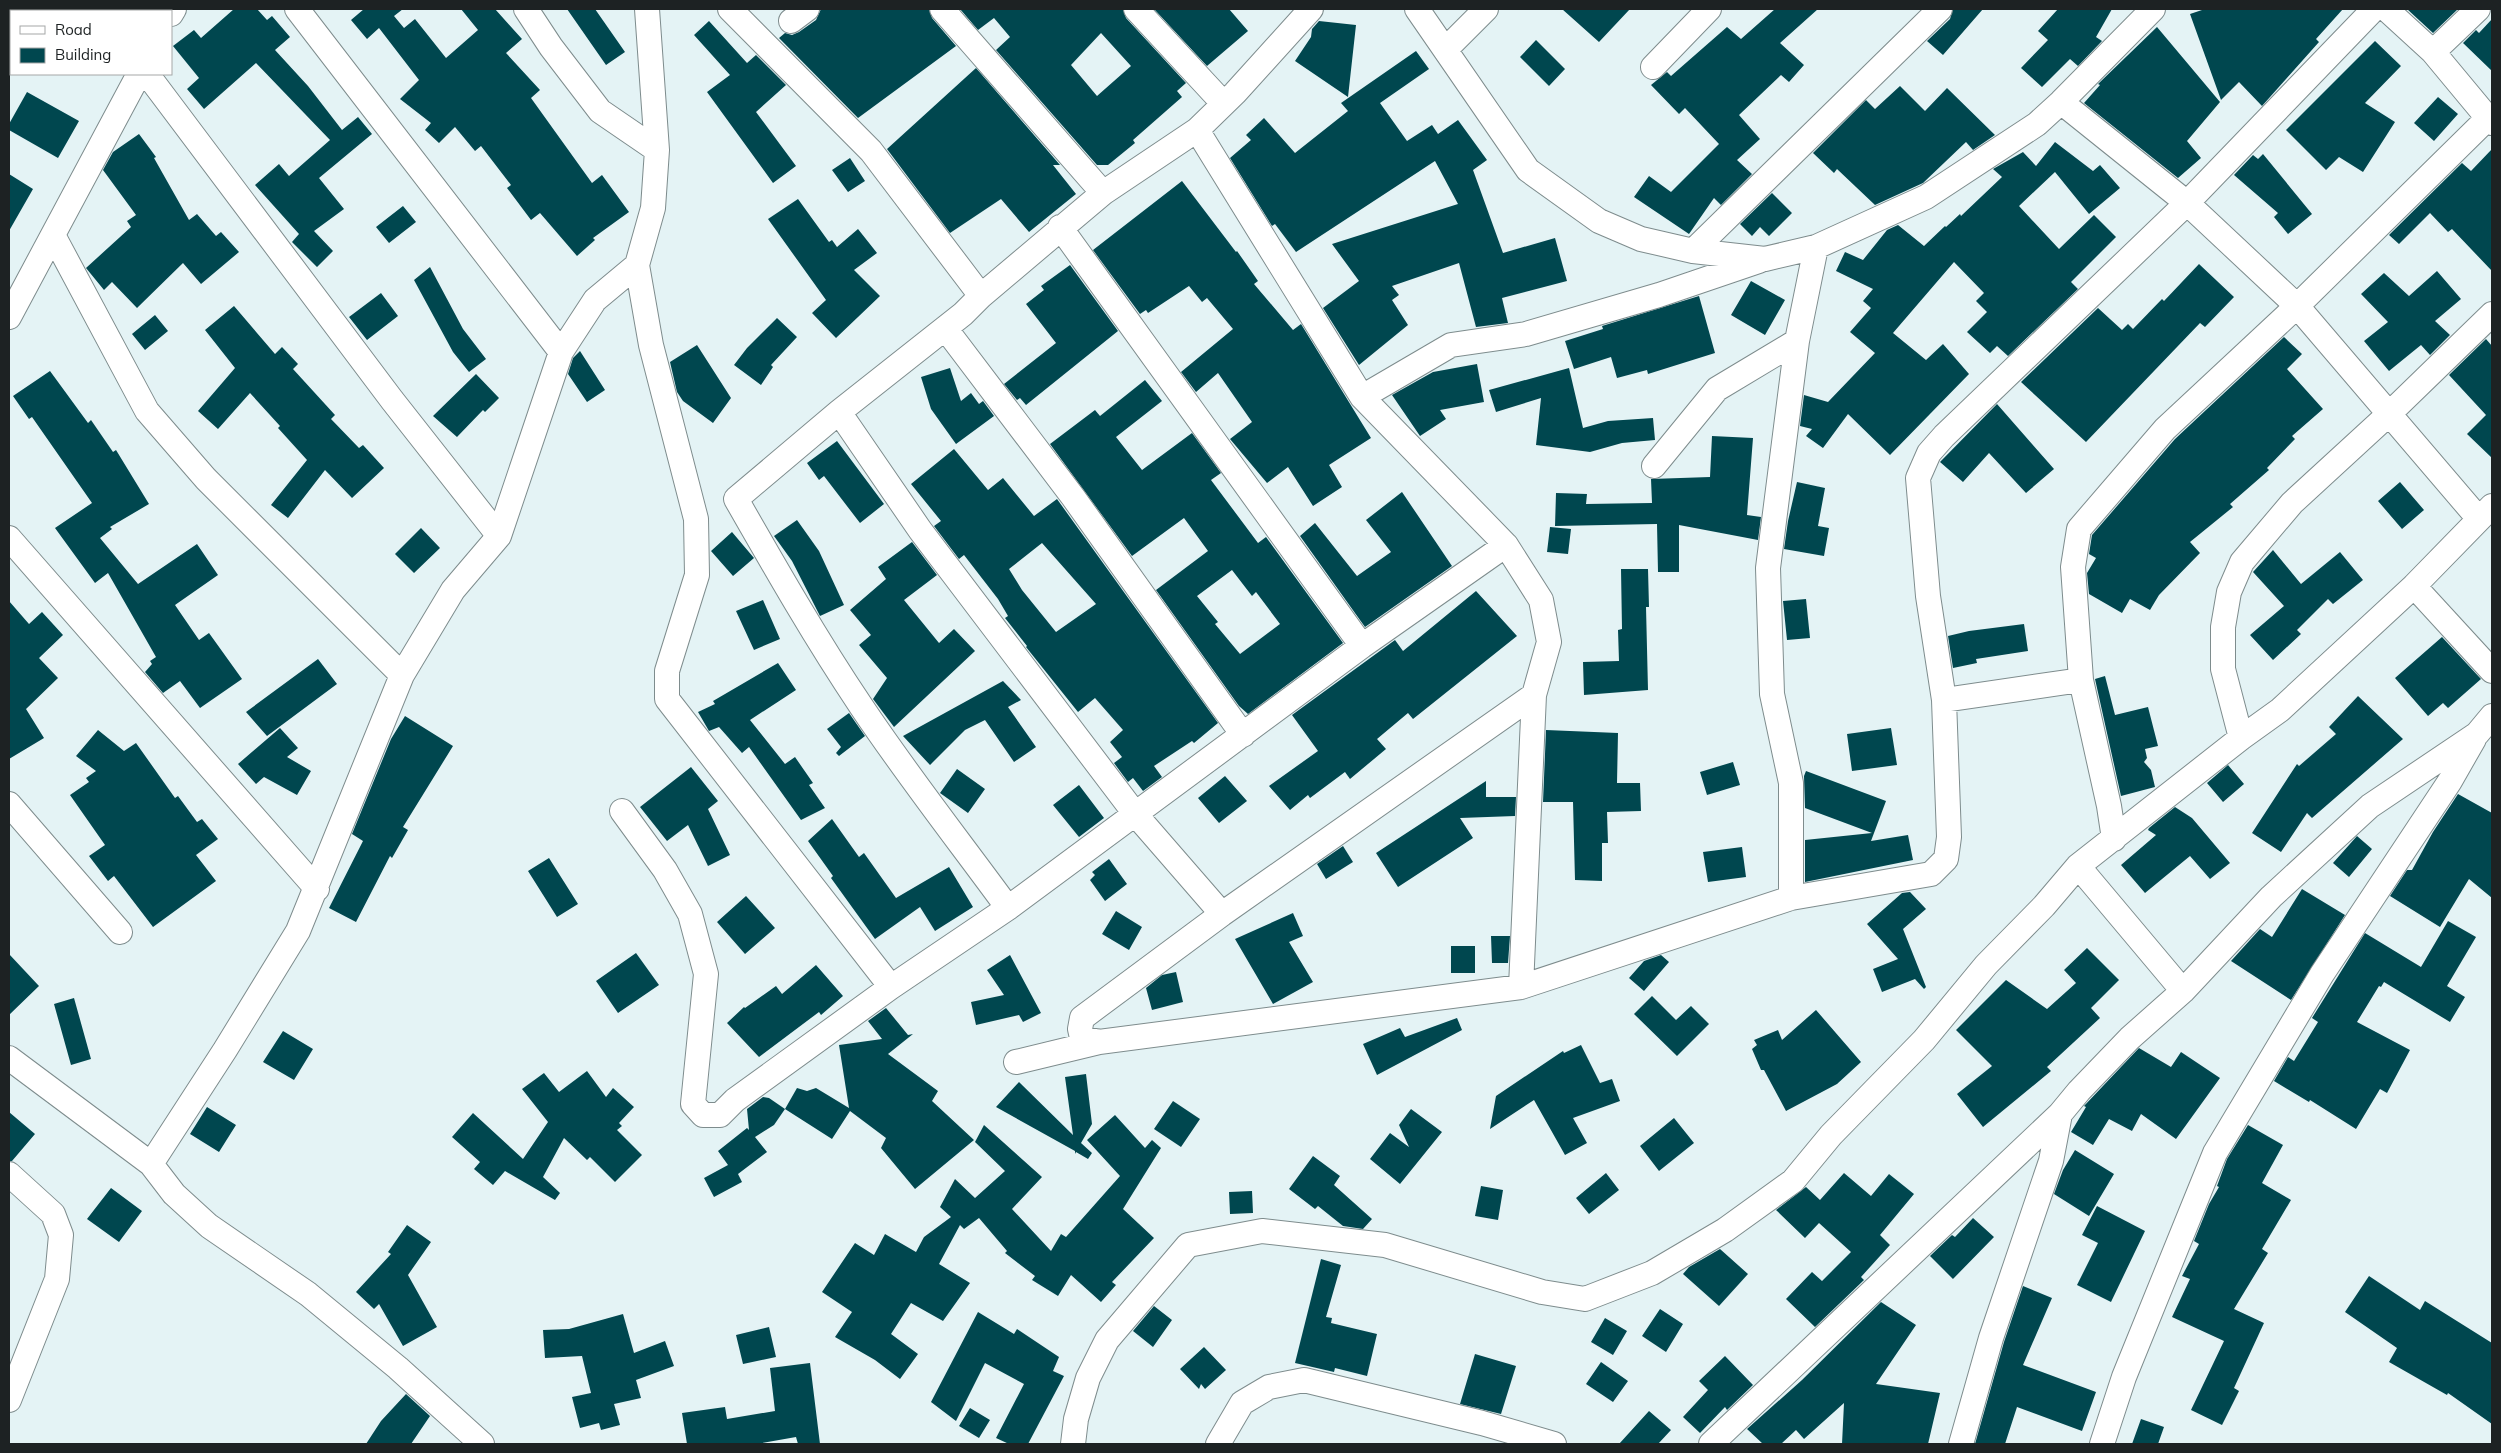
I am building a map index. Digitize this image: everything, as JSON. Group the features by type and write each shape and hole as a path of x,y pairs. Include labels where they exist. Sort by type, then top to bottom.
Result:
{"street":[{"path":"297,9 560,352"},
{"path":"526,9 600,112 657,150"},
{"path":"648,9 657,150 653,208 637,265 651,346 696,519 697,575 667,671 667,699 891,987"},
{"path":"730,9 871,151 981,296"},
{"path":"942,9 1103,193"},
{"path":"1136,9 1223,103"},
{"path":"1008,908 862,707 791,597 736,499 839,412 945,328 1060,227 1103,193 1197,130 1223,103 1236,93 1311,9"},
{"path":"1417,9 1528,170 1599,221 1641,239 1702,252 1765,259"},
{"path":"1446,49 1486,9"},
{"path":"1653,67 1709,9"},
{"path":"1702,252 1940,9"},
{"path":"1362,397 1451,345 1526,334 1713,277 1765,259 1816,247 1926,197 2037,124 2062,102 2152,9"},
{"path":"1016,1062 1099,1042 1522,987 1791,898 1931,874 1946,859 1949,837 1944,700 1928,596 1918,478 1929,453 1944,436 2187,203 2374,9"},
{"path":"2114,838 2109,806 2081,680 2073,567 2079,529 2165,430 2490,120 2434,52 2386,9"},
{"path":"2434,52 2478,9"},
{"path":"9,317 138,75"},
{"path":"148,75 392,400 499,536"},
{"path":"1073,1444 1076,1419 1088,1378 1107,1340 1188,1245 1262,1230 1385,1245 1542,1292 1585,1300 1652,1273 1725,1230 1793,1181 1831,1134 1924,1040 1986,965 2044,906 2078,866 2241,738 2280,710 2414,586 2486,513 2390,413 2297,306 2187,203 2062,102"},
{"path":"1197,130 1362,397 1506,545 1541,600 1549,642 1534,695 1522,987"},
{"path":"1060,227 1362,646"},
{"path":"53,235 147,411 206,479 402,675"},
{"path":"1791,898 1791,783 1772,694 1768,568 1797,342 1816,247"},
{"path":"1702,252 1713,277"},
{"path":"151,1164 225,1050 298,931 317,889 370,749 402,675 453,590 499,536 560,352 595,300 637,265"},
{"path":"2241,738 2223,669 2223,627 2229,592 2242,562 2292,503 2390,413 2492,314"},
{"path":"945,328 1073,497 1244,735"},
{"path":"1654,466 1717,388 1797,342"},
{"path":"839,412 920,530 1136,815 1222,914"},
{"path":"9,538 317,889"},
{"path":"622,811 665,870 690,914 706,974 693,1104 703,1115 720,1115 735,1100 891,987 1008,908 1362,646 1506,545"},
{"path":"2414,586 2492,672"},
{"path":"1944,700 2081,680"},
{"path":"1099,1042 1082,1038 1080,1028 1082,1018 1222,914 1534,695"},
{"path":"2102,1444 2124,1377 2215,1153 2322,974 2450,781 2477,734 2492,716"},
{"path":"1711,1444 2060,1114 2079,1090 2130,1038 2182,991 2271,898 2370,806 2477,734"},
{"path":"9,804 120,932"},
{"path":"2078,866 2182,991"},
{"path":"9,1058 151,1164 174,1194 209,1226 308,1294 398,1368 482,1444"},
{"path":"1961,1444 1991,1338 2052,1161 2060,1114"},
{"path":"9,1174 53,1214 61,1235 57,1279 9,1400"},
{"path":"1218,1444 1242,1403 1269,1386 1304,1380 1482,1423 1554,1444"}],"building":[{"path":"234,9 257,9 267,20 272,16 290,37 275,50 308,86 342,130 358,117 372,134 319,178 344,209 314,231 333,251 317,267 292,242 299,234 255,185 279,164 289,176 330,140 256,63 204,109 187,89 199,78 173,46 194,30 201,38"},
{"path":"364,9 403,9 394,16 404,28 415,19 446,58 478,30 461,9 495,9 522,39 506,53 540,90 531,98 592,183 602,175 629,212 593,238 595,240 577,256 540,213 531,220 507,188 511,185 481,146 475,151 455,127 439,143 425,130 431,123 400,99 419,80 379,28 367,39 351,20"},
{"path":"567,9 595,9 625,52 606,65"},
{"path":"821,9 929,9 932,18 956,46 858,118 779,38 785,33 792,35 799,32 816,20"},
{"path":"960,9 1123,9 1126,18 1186,83 1177,91 1182,97 1133,140 1135,143 1108,165 1097,165 996,50 1010,37 994,18 978,30","holes":["1101,33 1131,66 1097,96 1071,65"]},
{"path":"1154,9 1229,9 1248,31 1207,66"},
{"path":"1562,9 1630,9 1599,42"},
{"path":"1775,9 1818,9 1780,43 1804,65 1789,82 1781,75 1739,115 1760,139 1737,160 1752,174 1721,205 1714,198 1689,234 1634,197 1649,176 1671,192 1719,144 1685,108 1679,114 1651,85 1667,72 1671,76 1727,27 1741,39"},
{"path":"1953,9 1983,9 1943,55 1927,41 1950,19"},
{"path":"2058,9 2112,9 2096,37 2102,41 2078,66 2070,59 2042,87 2021,68 2048,40 2038,31"},
{"path":"2205,9 2343,9 2316,39 2319,42 2262,106 2239,82 2221,100 2190,14"},
{"path":"2407,9 2458,9 2433,33"},
{"path":"2492,19 2492,71 2463,43 2476,30 2479,33"},
{"path":"709,21 747,63 756,55 786,85 756,112 796,166 773,183 707,92 730,75 694,35"},
{"path":"1319,21 1356,25 1348,97 1295,61 1311,37 1312,29"},
{"path":"2157,27 2220,102 2187,141 2201,158 2178,178 2084,103 2100,85 2098,84"},
{"path":"1536,40 1565,69 1549,86 1520,57"},
{"path":"2375,41 2401,66 2365,103 2395,122 2363,172 2339,157 2326,170 2286,130"},
{"path":"1416,51 1429,69 1380,103 1407,141 1432,125 1438,134 1458,120 1487,160 1473,170 1503,253 1555,238 1567,281 1502,298 1508,323 1476,327 1459,263 1392,286 1399,295 1392,300 1408,325 1359,365 1323,308 1359,281 1332,244 1458,204 1435,161 1296,252 1275,224 1272,226 1230,158 1251,140 1246,135 1264,118 1295,153 1348,111 1341,103"},
{"path":"976,68 1060,165 1053,165 1076,194 1029,232 1001,199 950,233 887,149"},
{"path":"1900,86 1925,111 1947,88 1995,135 1973,150 1966,142 1923,183 1875,205 1837,169 1834,173 1813,153 1866,100 1875,109"},
{"path":"27,92 79,121 58,158 9,130 9,124"},
{"path":"2438,97 2458,114 2434,141 2414,123"},
{"path":"139,134 156,157 154,158 189,220 197,214 216,236 221,232 239,252 201,284 183,263 137,308 112,282 104,290 86,268 131,227 127,221 136,215 103,170 113,152"},
{"path":"2055,142 2093,171 2100,165 2120,188 2089,214 2055,172 2019,206 2059,249 2094,215 2116,237 2071,282 2078,289 2008,356 1997,346 1990,353 1967,332 1987,312 1976,301 1984,293 1954,262 1893,333 1926,360 1943,344 1969,374 1890,455 1848,414 1823,448 1806,436 1812,429 1800,426 1804,395 1828,402 1875,353 1850,332 1871,308 1863,301 1873,289 1836,271 1845,252 1863,260 1887,230 1898,225 1924,246 1945,226 1960,214 1961,216 2002,177 1993,169 2023,152 2036,166"},
{"path":"2492,149 2492,271 2452,229 2448,232 2430,213 2399,244 2389,235 2462,163 2471,171"},
{"path":"2263,154 2312,214 2288,234 2274,217 2278,213 2234,175 2253,155 2258,159"},
{"path":"850,158 865,181 848,192 832,170"},
{"path":"9,174 33,189 9,231"},
{"path":"1182,181 1258,281 1254,284 1293,330 1301,324 1371,438 1329,465 1342,487 1313,506 1288,467 1267,483 1230,439 1252,422 1218,373 1196,392 1181,372 1233,329 1207,298 1202,302 1189,286 1148,313 1146,310 1140,314 1093,250"},
{"path":"1772,193 1792,213 1769,236 1760,227 1752,236 1740,224"},
{"path":"798,199 829,242 832,240 837,247 858,229 877,253 854,270 880,296 836,338 812,313 826,300 768,219"},
{"path":"403,206 416,222 389,243 376,227"},
{"path":"2199,264 2234,297 2205,327 2200,323 2086,442 2021,382 2098,308 2122,330 2128,324 2133,329 2162,299 2164,301"},
{"path":"1070,265 1118,331 1026,405 1020,398 1017,400 1004,384 1056,343 1026,304 1044,290 1041,286"},
{"path":"430,267 463,329 486,359 469,372 453,352 414,280"},
{"path":"2437,271 2461,299 2435,321 2450,335 2430,355 2421,345 2389,371 2364,341 2388,322 2361,294 2384,273 2409,296"},
{"path":"1751,281 1785,300 1765,335 1731,315"},
{"path":"381,293 398,316 367,340 349,317"},
{"path":"1699,296 1715,353 1648,374 1647,370 1617,378 1611,357 1574,369 1565,341 1603,329 1602,326"},
{"path":"234,306 275,354 282,347 298,364 293,369 335,415 331,419 359,448 363,445 384,468 352,498 325,470 288,518 271,505 307,460 278,428 280,426 250,393 218,429 198,411 235,368 205,330"},
{"path":"155,315 168,331 145,350 132,334"},
{"path":"777,318 797,337 771,365 773,367 761,385 734,365 747,348"},
{"path":"2284,337 2302,354 2287,369 2323,409 2292,436 2295,439 2267,468 2269,470 2230,504 2233,507 2190,542 2200,553 2159,595 2150,610 2130,599 2122,613 2089,594 2087,573 2096,558 2089,554 2092,535 2175,439"},
{"path":"2486,339 2492,346 2492,458 2467,434 2486,415 2449,375"},
{"path":"697,345 731,398 713,423 683,401 677,392 670,362"},
{"path":"580,351 605,390 587,402 568,374 573,358"},
{"path":"1477,364 1484,402 1440,410 1446,419 1420,436 1392,395 1433,372"},
{"path":"950,368 961,401 971,393 979,404 983,401 994,416 956,444 931,409 921,377"},
{"path":"1569,368 1583,428 1608,421 1653,418 1655,440 1622,443 1590,452 1536,445 1541,398 1496,412 1489,390"},
{"path":"50,371 88,423 91,420 113,452 116,450 149,504 110,527 112,529 100,538 138,584 197,544 218,575 175,605 199,640 209,633 242,679 200,708 180,681 163,693 145,672 152,664 150,661 156,657 108,573 95,583 55,528 92,503 32,417 29,419 13,396"},
{"path":"476,374 499,398 485,412 483,410 457,437 433,416"},
{"path":"1145,380 1162,401 1116,437 1142,470 1192,433 1221,473 1211,480 1258,543 1266,537 1343,643 1248,714 1239,706 1156,590 1208,551 1184,518 1132,556 1050,444 1095,410 1100,416","holes":["1232,570 1252,596 1256,592 1280,624 1240,654 1215,624 1218,622 1197,596"]},
{"path":"1997,404 2054,469 2026,493 1989,453 1963,482 1940,462"},
{"path":"1712,436 1753,438 1747,515 1761,517 1758,540 1679,525 1679,572 1658,572 1657,524 1555,526 1556,493 1587,494 1586,504 1652,503 1651,479 1710,477"},
{"path":"837,441 884,504 860,523 824,476 819,480 807,463"},
{"path":"954,449 988,490 1003,478 1034,516 1057,499 1218,723 1194,743 1192,741 1154,766 1162,777 1143,791 1133,778 1128,782 1114,763 1122,757 1110,742 1123,730 1095,698 1078,712 1026,647 1005,618 1008,616 998,599 964,555 959,559 934,526 941,521 911,484","holes":["1042,543 1096,604 1056,632 1022,590 1009,569"]},
{"path":"1797,482 1825,488 1818,526 1829,528 1824,556 1784,549"},
{"path":"2400,482 2424,510 2402,529 2378,501"},
{"path":"1402,492 1452,566 1365,627 1300,536 1315,523 1357,576 1391,552 1366,520"},
{"path":"797,520 819,551 844,605 820,616 792,561 774,536"},
{"path":"1550,527 1571,529 1568,554 1547,552"},
{"path":"421,528 440,548 414,573 395,554"},
{"path":"732,532 754,558 733,576 711,551"},
{"path":"912,542 937,575 904,600 939,643 954,629 975,651 894,727 873,699 887,678 859,645 871,635 850,610 886,579 878,567"},
{"path":"2273,550 2301,584 2340,552 2363,580 2333,604 2328,599 2297,630 2301,634 2273,660 2250,635 2284,606 2253,572"},
{"path":"1621,569 1648,569 1649,607 1646,607 1648,690 1584,695 1583,662 1619,661 1618,630 1622,629"},
{"path":"1476,591 1517,636 1413,719 1408,713 1377,739 1386,749 1350,779 1345,772 1310,798 1308,795 1290,810 1269,786 1318,751 1292,715 1395,640 1403,651"},
{"path":"1806,599 1810,638 1787,640 1783,601"},
{"path":"763,600 780,639 754,650 736,611"},
{"path":"9,601 29,624 42,612 63,635 39,658 58,678 26,709 44,738 9,759"},
{"path":"2024,624 2028,651 1976,659 1977,663 1953,668 1948,636 1969,631"},
{"path":"2442,637 2481,679 2448,708 2443,703 2428,716 2395,678"},
{"path":"318,659 337,684 267,736 246,712"},
{"path":"778,663 796,690 750,720 785,764 795,757 813,783 809,785 825,808 801,820 749,747 742,753 719,727 709,731 698,712 715,704 713,701"},
{"path":"2105,676 2115,715 2148,707 2158,746 2145,749 2147,758 2144,762 2151,770 2155,787 2121,796 2095,679"},
{"path":"1003,681 1021,700 1008,707 1036,747 1014,762 985,720 965,730 930,765 903,736"},
{"path":"2358,696 2403,739 2312,818 2307,813 2281,852 2252,833 2297,764 2299,766 2336,734 2329,727"},
{"path":"849,713 865,736 839,756 836,753 841,747 827,729"},
{"path":"405,716 453,746 403,827 408,830 392,858 390,856 356,922 329,908 363,841 352,834 391,739"},
{"path":"280,728 298,748 287,757 311,771 297,795 264,777 256,784 238,764"},
{"path":"1891,728 1897,765 1852,771 1847,734"},
{"path":"98,730 124,751 136,743 175,798 178,796 197,822 202,819 218,839 196,855 216,881 153,927 114,876 108,881 89,856 105,845 70,795 89,782 86,778 96,771 76,756"},
{"path":"1546,730 1618,733 1617,783 1640,783 1641,811 1607,812 1608,843 1602,843 1602,881 1575,880 1573,802 1543,802"},
{"path":"1733,762 1740,785 1707,795 1700,772"},
{"path":"2228,765 2244,784 2223,802 2207,783"},
{"path":"691,767 718,801 708,809 730,855 708,866 688,825 667,841 640,807"},
{"path":"957,769 985,789 968,813 940,793"},
{"path":"1806,771 1886,801 1871,841 1908,835 1913,860 1805,882 1805,840 1872,833 1805,808 1804,776"},
{"path":"1225,776 1247,801 1219,823 1198,798"},
{"path":"1486,781 1486,797 1516,797 1515,816 1460,818 1473,838 1398,887 1376,853"},
{"path":"1079,785 1104,818 1079,837 1053,805"},
{"path":"2458,794 2492,813 2492,898 2469,879 2440,927 2390,896 2407,870 2412,870 2433,832"},
{"path":"2175,807 2192,818 2230,863 2210,879 2190,856 2145,893 2121,865 2156,835 2148,830 2149,828"},
{"path":"832,819 859,857 864,853 896,898 949,867 973,907 935,931 920,907 875,939 831,878 833,876 808,841"},
{"path":"2357,836 2372,849 2349,877 2333,863"},
{"path":"1343,846 1353,862 1326,879 1317,864"},
{"path":"1742,847 1746,877 1708,882 1703,852"},
{"path":"549,858 578,904 557,917 528,871"},
{"path":"1109,859 1127,884 1105,901 1090,880 1095,875 1092,872"},
{"path":"2302,889 2345,915 2291,1000 2231,961 2260,929 2272,937"},
{"path":"1910,892 1926,909 1903,929 1926,987 1924,989 1915,979 1882,992 1873,969 1898,959 1867,924 1902,893"},
{"path":"746,896 775,928 745,954 717,922"},
{"path":"1116,911 1142,927 1129,950 1102,934"},
{"path":"1293,913 1303,936 1289,942 1313,982 1273,1004 1235,939"},
{"path":"2448,921 2476,937 2447,986 2465,997 2450,1022 2384,982 2381,987 2379,986 2357,1022 2410,1050 2387,1093 2380,1089 2356,1129 2310,1100 2309,1102 2274,1081 2288,1057 2294,1061 2318,1022 2312,1018 2365,933 2421,967"},
{"path":"1491,936 1510,936 1508,963 1492,963"},
{"path":"1451,946 1475,946 1475,973 1451,973"},
{"path":"2087,948 2119,980 2091,1008 2100,1018 2047,1067 2051,1071 1983,1127 1957,1094 1992,1066 1956,1030 2006,980 2047,1009 2076,983 2064,970"},
{"path":"636,953 659,985 618,1013 596,981"},
{"path":"9,954 39,986 9,1015"},
{"path":"1010,955 1041,1013 1023,1022 1019,1015 976,1025 971,1002 1004,995 987,970"},
{"path":"1661,955 1669,962 1644,991 1629,978 1644,961"},
{"path":"816,965 843,996 821,1015 819,1012 759,1057 727,1023 744,1007 776,986 782,994"},
{"path":"1176,972 1183,1002 1152,1010 1146,988 1162,975"},
{"path":"1652,996 1676,1020 1691,1006 1709,1024 1677,1056 1634,1014"},
{"path":"74,998 91,1059 71,1065 54,1004"},
{"path":"886,1008 908,1035 913,1034 888,1054 938,1091 932,1101 974,1140 915,1189 881,1148 886,1138 850,1111 832,1139 785,1109 797,1088 807,1091 816,1088 849,1108 839,1045 882,1039 868,1021"},
{"path":"1816,1010 1861,1062 1837,1084 1786,1111 1764,1070 1761,1070 1752,1049 1757,1045 1754,1040 1778,1030 1782,1040"},
{"path":"1457,1018 1462,1030 1377,1075 1363,1044 1400,1028 1405,1037"},
{"path":"283,1031 313,1049 294,1080 263,1062"},
{"path":"1581,1045 1600,1083 1612,1079 1620,1101 1573,1118 1587,1143 1565,1155 1534,1100 1490,1129 1496,1096 1563,1051 1564,1053"},
{"path":"2139,1048 2171,1067 2181,1052 2220,1078 2176,1139 2141,1114 2132,1131 2109,1119 2093,1145 2071,1132 2086,1107 2084,1106"},
{"path":"587,1071 606,1097 613,1088 634,1107 619,1123 622,1126 617,1130 642,1155 615,1182 590,1157 587,1160 564,1138 543,1177 560,1193 555,1200 505,1171 493,1185 474,1169 480,1162 452,1137 473,1113 523,1159 548,1122 522,1089 544,1073 559,1092"},
{"path":"1086,1074 1092,1124 1081,1143 1092,1153 1088,1159 1076,1152 1075,1154 1075,1151 996,1107 1019,1082 1073,1135 1065,1077"},
{"path":"763,1097 769,1098 785,1109 774,1125 755,1137 767,1152 738,1174 742,1182 714,1197 704,1178 728,1165 718,1151 747,1128 749,1130 747,1109"},
{"path":"1173,1101 1200,1119 1181,1147 1154,1129"},
{"path":"207,1107 236,1125 219,1152 190,1134"},
{"path":"1411,1109 1442,1132 1400,1184 1370,1159 1390,1133 1409,1147 1399,1125"},
{"path":"9,1112 35,1134 12,1161 9,1161"},
{"path":"1115,1115 1145,1148 1152,1140 1161,1148 1123,1209 1154,1238 1112,1282 1116,1285 1101,1302 1071,1275 1058,1296 1032,1280 1035,1276 1005,1253 1007,1251 979,1218 964,1229 960,1225 939,1264 970,1283 943,1321 911,1303 891,1334 918,1354 900,1379 875,1360 835,1337 852,1312 822,1292 855,1243 874,1255 885,1234 916,1252 924,1237 951,1217 940,1207 955,1179 975,1198 1005,1171 975,1142 984,1125 1042,1177 1012,1209 1051,1251 1061,1234 1066,1237 1120,1176 1087,1140"},
{"path":"1674,1118 1694,1143 1659,1171 1640,1146"},
{"path":"2248,1125 2283,1145 2262,1183 2291,1200 2262,1249 2268,1253 2234,1309 2264,1323 2234,1388 2239,1391 2222,1425 2191,1410 2224,1341 2172,1317 2190,1279 2182,1276 2199,1244 2194,1241 2209,1204 2219,1187 2217,1186 2227,1159"},
{"path":"2075,1150 2114,1174 2089,1216 2054,1194 2063,1170"},
{"path":"1313,1156 1340,1176 1334,1185 1372,1219 1363,1229 1343,1226 1318,1206 1315,1209 1289,1189"},
{"path":"1606,1173 1619,1190 1589,1214 1576,1198"},
{"path":"1844,1173 1871,1196 1889,1174 1914,1194 1880,1235 1890,1245 1861,1277 1864,1280 1815,1327 1786,1299 1812,1272 1822,1281 1851,1252 1819,1223 1805,1238 1776,1210 1806,1187 1820,1200"},
{"path":"1481,1186 1503,1190 1498,1220 1475,1216"},
{"path":"111,1188 142,1211 119,1242 87,1219"},
{"path":"1252,1191 1253,1213 1230,1214 1229,1192"},
{"path":"2097,1206 2145,1231 2111,1302 2077,1285 2098,1243 2082,1235"},
{"path":"1973,1218 1994,1237 1953,1279 1930,1256 1952,1235 1955,1237"},
{"path":"407,1225 431,1242 408,1275 437,1327 403,1346 379,1304 374,1309 356,1292 391,1254 388,1252"},
{"path":"1720,1249 1748,1274 1719,1306 1683,1274 1689,1267"},
{"path":"1321,1259 1341,1265 1326,1317 1332,1318 1331,1323 1377,1334 1367,1376 1335,1368 1334,1372 1295,1363"},
{"path":"2369,1276 2420,1310 2425,1301 2492,1343 2492,1424 2448,1393 2447,1395 2389,1362 2397,1348 2345,1312"},
{"path":"2023,1286 2052,1298 2023,1365 2096,1392 2082,1431 2017,1407 2005,1444 1975,1444 2004,1342"},
{"path":"1881,1302 1916,1325 1876,1384 1940,1393 1928,1444 1842,1444 1844,1403 1804,1439 1796,1430 1781,1444 1763,1444 1747,1429 1802,1380"},
{"path":"1154,1306 1172,1320 1153,1347 1133,1331"},
{"path":"1660,1309 1683,1324 1666,1352 1642,1336"},
{"path":"978,1312 1014,1334 1017,1329 1059,1357 1053,1371 1064,1376 1028,1444 1009,1444 996,1438 1024,1384 985,1363 956,1421 931,1402"},
{"path":"623,1314 634,1353 665,1341 674,1366 636,1380 641,1398 614,1404 620,1425 601,1430 599,1423 580,1428 572,1397 591,1393 582,1356 545,1358 543,1330 569,1329"},
{"path":"1605,1318 1627,1331 1613,1355 1591,1342"},
{"path":"769,1327 776,1357 743,1364 736,1335"},
{"path":"1204,1347 1226,1370 1205,1389 1201,1384 1199,1389 1180,1369"},
{"path":"1475,1354 1516,1366 1501,1414 1460,1404"},
{"path":"1725,1356 1753,1385 1727,1410 1725,1407 1700,1433 1683,1417 1708,1390 1699,1381"},
{"path":"1601,1362 1628,1381 1613,1402 1586,1384"},
{"path":"810,1363 820,1444 798,1444 796,1437 757,1444 687,1444 682,1413 725,1407 727,1419 775,1411 770,1368"},
{"path":"406,1394 430,1416 411,1444 366,1444 381,1421"},
{"path":"970,1408 990,1420 979,1438 959,1426"},
{"path":"1649,1411 1671,1430 1658,1444 1619,1444"},
{"path":"2141,1419 2164,1427 2158,1444 2132,1444"}]}
